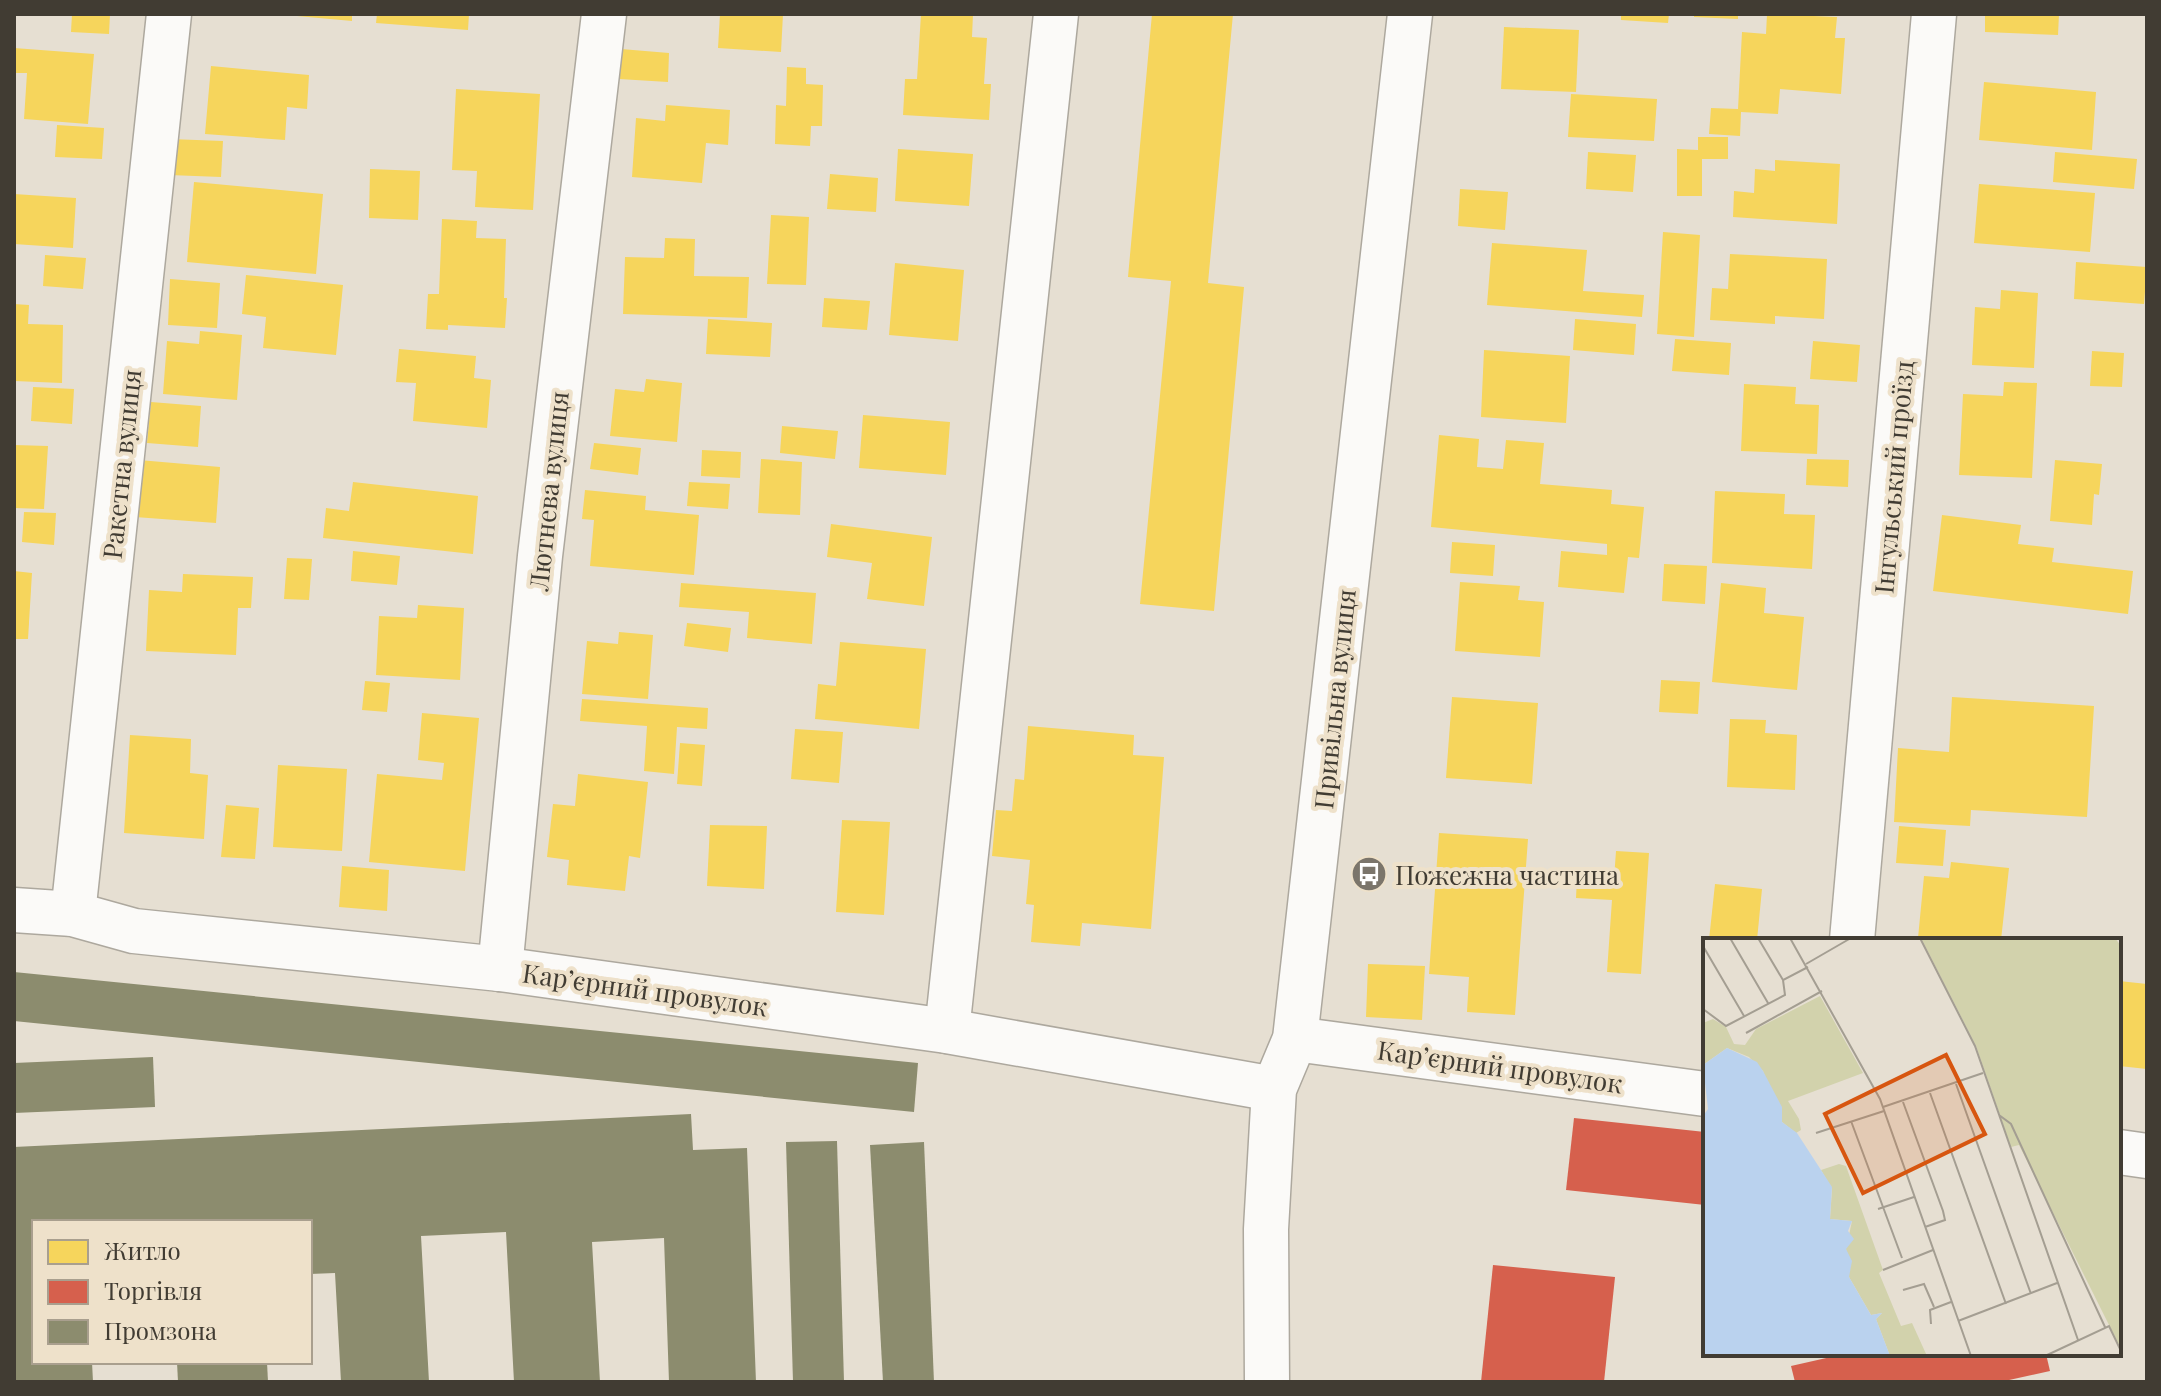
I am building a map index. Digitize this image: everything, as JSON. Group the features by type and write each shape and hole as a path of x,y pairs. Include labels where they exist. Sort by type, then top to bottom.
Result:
{"street":[{"name":"Ракетна вулиця","path":"73,914 169,14"},
{"name":"Лютнева вулиця","path":"500,969 540,556 604,14"},
{"path":"947,1031 1056,14"},
{"name":"Привільна вулиця","path":"1267,1382 1266,1229 1274,1089 1295,1039 1410,14"},
{"name":"Інгульський проїзд","path":"1852,938 1934,14"},
{"name":"Карʼєрний провулок","path":"14,910 73,914 134,931 500,969 947,1031 1274,1089"},
{"name":"Карʼєрний провулок","path":"1295,1039 1703,1094"},
{"path":"2121,1152 2147,1156"}],"building: Житло":[{"path":"72,14 110,14 109,34 71,32"},
{"path":"352,14 352,21 297,16"},
{"path":"377,14 469,14 468,30 376,23"},
{"path":"720,14 783,14 781,52 718,48"},
{"path":"921,14 973,14 972,37 987,38 984,84 991,84 989,120 903,115 905,79 917,79"},
{"path":"1152,14 1233,14 1208,283 1244,287 1214,611 1140,604 1171,281 1128,277"},
{"path":"1621,14 1669,14 1668,23 1621,20"},
{"path":"1694,14 1738,14 1738,19 1694,17"},
{"path":"1767,14 1837,17 1835,38 1845,38 1841,94 1780,89 1778,114 1741,112 1740,136 1709,134 1711,108 1738,109 1742,32 1766,34"},
{"path":"1985,14 2059,14 2058,35 1985,32"},
{"path":"1504,27 1579,30 1576,92 1501,89"},
{"path":"14,48 94,54 88,124 24,119 27,73 14,73"},
{"path":"621,49 669,53 668,82 619,79"},
{"path":"211,66 309,75 307,109 287,107 285,140 205,134"},
{"path":"787,67 806,68 806,84 823,85 822,126 811,126 810,146 775,144 776,105 786,106"},
{"path":"1984,82 2096,92 2092,150 1979,140"},
{"path":"456,89 540,94 533,210 475,207 477,171 452,170"},
{"path":"1571,94 1657,99 1654,141 1568,137"},
{"path":"666,105 730,110 728,145 706,143 702,183 632,177 636,118 665,121"},
{"path":"57,125 104,128 102,159 55,157"},
{"path":"1698,137 1728,137 1728,159 1702,159 1702,196 1677,196 1677,149 1698,150"},
{"path":"170,139 223,141 221,177 169,175"},
{"path":"898,149 973,154 969,206 895,201"},
{"path":"1588,152 1636,155 1633,192 1586,189"},
{"path":"2055,152 2137,159 2134,189 2053,182"},
{"path":"1775,160 1840,164 1837,224 1733,217 1734,191 1754,193 1755,169 1775,171"},
{"path":"370,169 420,171 418,220 369,218"},
{"path":"830,174 878,178 876,212 827,209"},
{"path":"194,182 323,194 316,274 187,262"},
{"path":"1979,184 2095,193 2090,252 1974,243"},
{"path":"1460,189 1508,192 1505,230 1458,226"},
{"path":"14,194 76,198 73,248 14,244"},
{"path":"771,215 809,217 806,285 767,284"},
{"path":"442,219 477,221 476,238 506,239 505,328 448,325 448,330 426,329 428,294 439,294"},
{"path":"1663,232 1700,235 1694,337 1657,334"},
{"path":"665,238 695,239 694,276 749,277 747,318 623,314 625,257 664,258"},
{"path":"1492,243 1587,250 1583,291 1644,295 1642,317 1487,305"},
{"path":"1730,254 1827,259 1824,319 1775,316 1775,324 1710,320 1712,288 1728,289"},
{"path":"45,255 86,258 83,289 43,286"},
{"path":"2076,262 2147,267 2144,304 2074,299"},
{"path":"895,263 964,270 958,341 889,335"},
{"path":"246,275 343,285 336,355 263,348 266,317 242,314"},
{"path":"170,279 220,283 217,328 168,325"},
{"path":"2001,290 2038,293 2034,368 1972,365 1975,307 2000,309"},
{"path":"824,298 870,301 867,330 822,327"},
{"path":"14,304 29,305 28,324 63,325 62,383 14,381"},
{"path":"708,319 772,323 770,357 706,354"},
{"path":"1575,319 1636,324 1634,355 1573,350"},
{"path":"200,331 242,335 237,400 163,394 167,341 199,344"},
{"path":"1675,339 1731,343 1729,375 1672,371"},
{"path":"1813,341 1860,345 1857,382 1810,379"},
{"path":"399,349 476,356 474,378 491,380 487,428 413,421 416,383 396,382"},
{"path":"1484,350 1570,356 1566,423 1481,417"},
{"path":"2092,351 2124,353 2122,387 2090,386"},
{"path":"646,379 682,383 677,442 610,436 615,389 644,392"},
{"path":"2004,382 2037,383 2032,478 1959,475 1963,394 2003,396"},
{"path":"1744,384 1796,387 1795,404 1819,405 1817,454 1741,451"},
{"path":"33,387 74,389 72,424 31,421"},
{"path":"151,402 201,406 198,447 147,443"},
{"path":"863,415 950,422 946,475 859,468"},
{"path":"782,426 838,431 835,459 780,453"},
{"path":"1439,435 1479,439 1477,467 1503,469 1506,440 1544,443 1540,484 1612,490 1611,504 1644,507 1639,558 1628,557 1624,593 1558,587 1561,551 1607,555 1607,544 1431,527"},
{"path":"594,443 641,448 638,475 590,469"},
{"path":"14,445 48,446 44,509 14,508"},
{"path":"702,450 741,452 740,478 701,476"},
{"path":"761,459 802,462 800,515 758,513"},
{"path":"1807,459 1849,460 1848,487 1806,485"},
{"path":"139,460 220,467 216,523 135,517"},
{"path":"2055,460 2102,464 2099,495 2094,494 2092,525 2050,521"},
{"path":"353,482 478,496 473,554 323,538 326,508 349,511"},
{"path":"689,482 730,484 728,509 687,506"},
{"path":"585,490 646,496 645,510 699,515 694,575 590,566 594,520 582,519"},
{"path":"1715,491 1785,494 1784,514 1815,515 1812,569 1712,563"},
{"path":"24,512 56,513 54,545 22,542"},
{"path":"1942,515 2021,525 2018,544 2054,548 2052,562 2133,571 2128,614 1933,591"},
{"path":"831,524 932,537 924,606 867,599 872,563 827,557"},
{"path":"1452,542 1495,545 1493,576 1450,573"},
{"path":"353,551 400,556 397,585 351,581"},
{"path":"287,558 312,559 309,600 284,599"},
{"path":"1664,564 1707,566 1705,604 1662,601"},
{"path":"14,571 32,573 28,639 14,639"},
{"path":"183,574 253,577 251,608 238,608 236,655 146,651 149,590 182,592"},
{"path":"1460,582 1520,586 1518,600 1544,602 1540,657 1455,651"},
{"path":"681,583 816,593 812,644 747,638 749,612 679,607"},
{"path":"1721,583 1766,588 1764,613 1804,617 1797,690 1712,682"},
{"path":"418,605 464,608 460,680 376,675 379,616 417,618"},
{"path":"687,623 731,628 728,652 684,646"},
{"path":"619,632 653,635 648,699 582,694 587,641 618,644"},
{"path":"840,642 926,649 919,729 815,719 818,684 836,686"},
{"path":"1661,680 1700,682 1698,714 1659,712"},
{"path":"365,681 390,683 387,712 362,710"},
{"path":"1452,697 1538,703 1532,784 1446,778"},
{"path":"1952,697 2094,706 2087,817 1971,810 1970,826 1894,822 1898,748 1949,752"},
{"path":"582,699 708,708 707,729 677,727 674,774 644,771 647,726 580,721"},
{"path":"422,713 479,718 465,871 369,862 377,774 442,780 444,763 418,760"},
{"path":"1730,719 1766,720 1765,733 1797,735 1795,790 1727,787"},
{"path":"1028,726 1134,735 1133,755 1164,757 1151,929 1082,923 1080,946 1031,942 1034,905 1026,904 1030,860 992,856 996,810 1012,811 1015,779 1024,780"},
{"path":"795,729 843,732 839,783 791,779"},
{"path":"130,735 191,739 190,773 208,775 204,839 124,833"},
{"path":"680,743 705,745 702,786 677,784"},
{"path":"278,765 347,769 342,851 273,847"},
{"path":"578,774 648,782 640,858 629,856 625,891 567,885 569,860 547,857 553,804 575,806"},
{"path":"226,805 259,808 255,859 221,857"},
{"path":"842,820 890,822 884,915 836,912"},
{"path":"710,825 767,826 764,889 707,886"},
{"path":"1899,826 1946,830 1943,866 1896,863"},
{"path":"1439,833 1528,839 1515,1015 1467,1012 1469,977 1429,974"},
{"path":"1616,851 1649,853 1641,974 1607,972 1612,900 1576,898 1577,877 1614,879"},
{"path":"1951,862 2009,868 2001,938 1918,938 1924,876 1949,878"},
{"path":"342,866 389,870 387,911 339,907"},
{"path":"1715,884 1762,889 1757,938 1709,938"},
{"path":"1368,964 1425,966 1422,1020 1366,1017"},
{"path":"2121,981 2147,984 2147,1069 2121,1066"}],"building: Торгівля":[{"path":"1574,1118 1703,1132 1703,1205 1566,1190"},
{"path":"1493,1265 1615,1277 1604,1382 1481,1382"},
{"path":"1835,1356 2046,1356 2050,1371 2000,1382 1795,1382 1791,1366"}],"building: Промзона":[{"path":"14,972 918,1063 914,1112 14,1021"},
{"path":"153,1057 155,1107 14,1113 14,1063"},
{"path":"691,1114 693,1150 747,1148 756,1382 669,1382 664,1238 592,1242 600,1382 514,1382 506,1232 421,1236 429,1382 341,1382 335,1273 312,1274 312,1220 32,1220 32,1364 92,1364 93,1382 16,1382 14,1147"},
{"path":"837,1141 844,1382 793,1382 786,1142"},
{"path":"924,1142 934,1382 883,1382 870,1145"},
{"path":"177,1364 267,1364 268,1382 178,1382"}],"place":[{"name":"Пожежна частина","path":"1369,874"}]}
